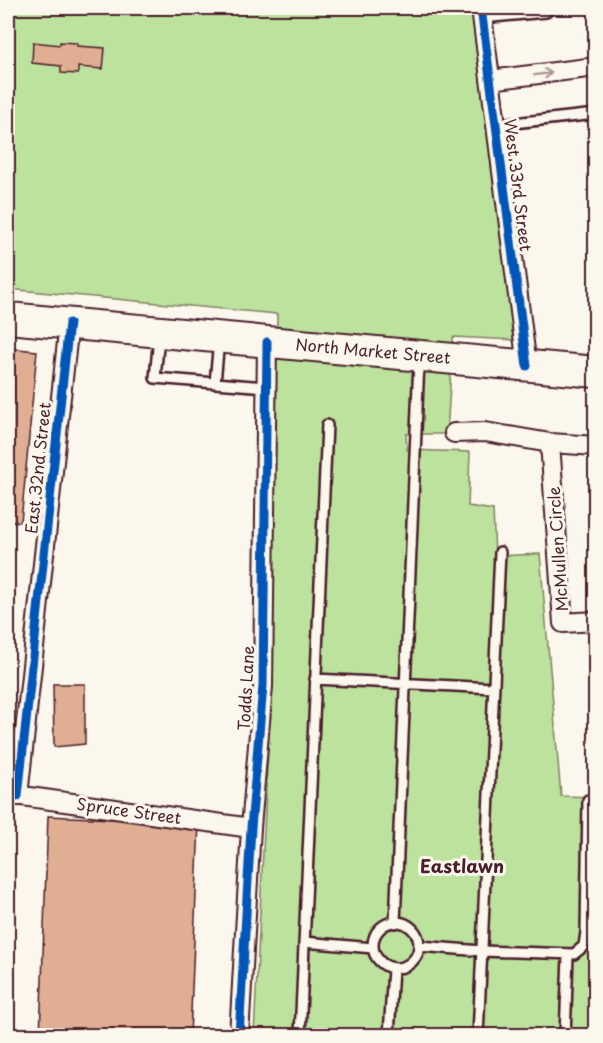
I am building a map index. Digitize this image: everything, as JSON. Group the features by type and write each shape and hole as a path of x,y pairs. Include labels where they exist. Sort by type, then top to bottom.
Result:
{"main road":[{"name":"North Market Street","path":"8,318 596,372"}],"street":[{"name":"West 33rd Street","path":"481,13 527,366"},
{"path":"490,80 596,67"},
{"name":"East 32nd Street","path":"13,795 69,323"},
{"name":"Todds Lane","path":"239,1035 262,686 267,342"},
{"path":"454,433 485,432 550,443 596,446"},
{"name":"McMullen Circle","path":"550,443 563,623 596,621"},
{"name":"Spruce Street","path":"13,795 251,828"}],"lane":[{"path":"481,13 546,12 545,8"},
{"path":"495,125 596,114"},
{"path":"159,332 155,378 267,387"},
{"path":"214,383 219,337"},
{"path":"395,922 419,356"},
{"path":"300,1035 327,425"},
{"path":"478,1035 500,552"},
{"path":"315,680 494,688"},
{"path":"419,946 568,956 584,946 588,800"},
{"path":"395,922 409,926 415,932 419,946 418,954 408,965 393,968 380,961 373,948 374,940 381,928 395,922"},
{"path":"304,942 373,948"},
{"path":"565,1035 568,956"},
{"path":"389,1035 393,968"}],"green space":[{"path":"8,8 472,8 515,340 453,337 447,434 406,434 407,450 470,452 468,506 493,510 495,556 540,554 561,796 595,797 595,1035 254,1035 269,729 277,314 8,289"}],"building":[{"path":"33,42 60,45 60,42 77,43 77,46 105,48 103,69 78,67 78,74 61,73 61,66 32,63"},
{"path":"8,348 37,351 21,522 8,521"},
{"path":"53,684 85,684 85,744 54,747"},
{"path":"48,816 199,823 190,1036 40,1036"}],"cycle path":[{"path":"481,8 527,366"},
{"path":"18,796 69,323"},
{"path":"239,1036 251,828 263,686 267,342"}],"district":[{"name":"Eastlawn","path":"462,867"}]}
